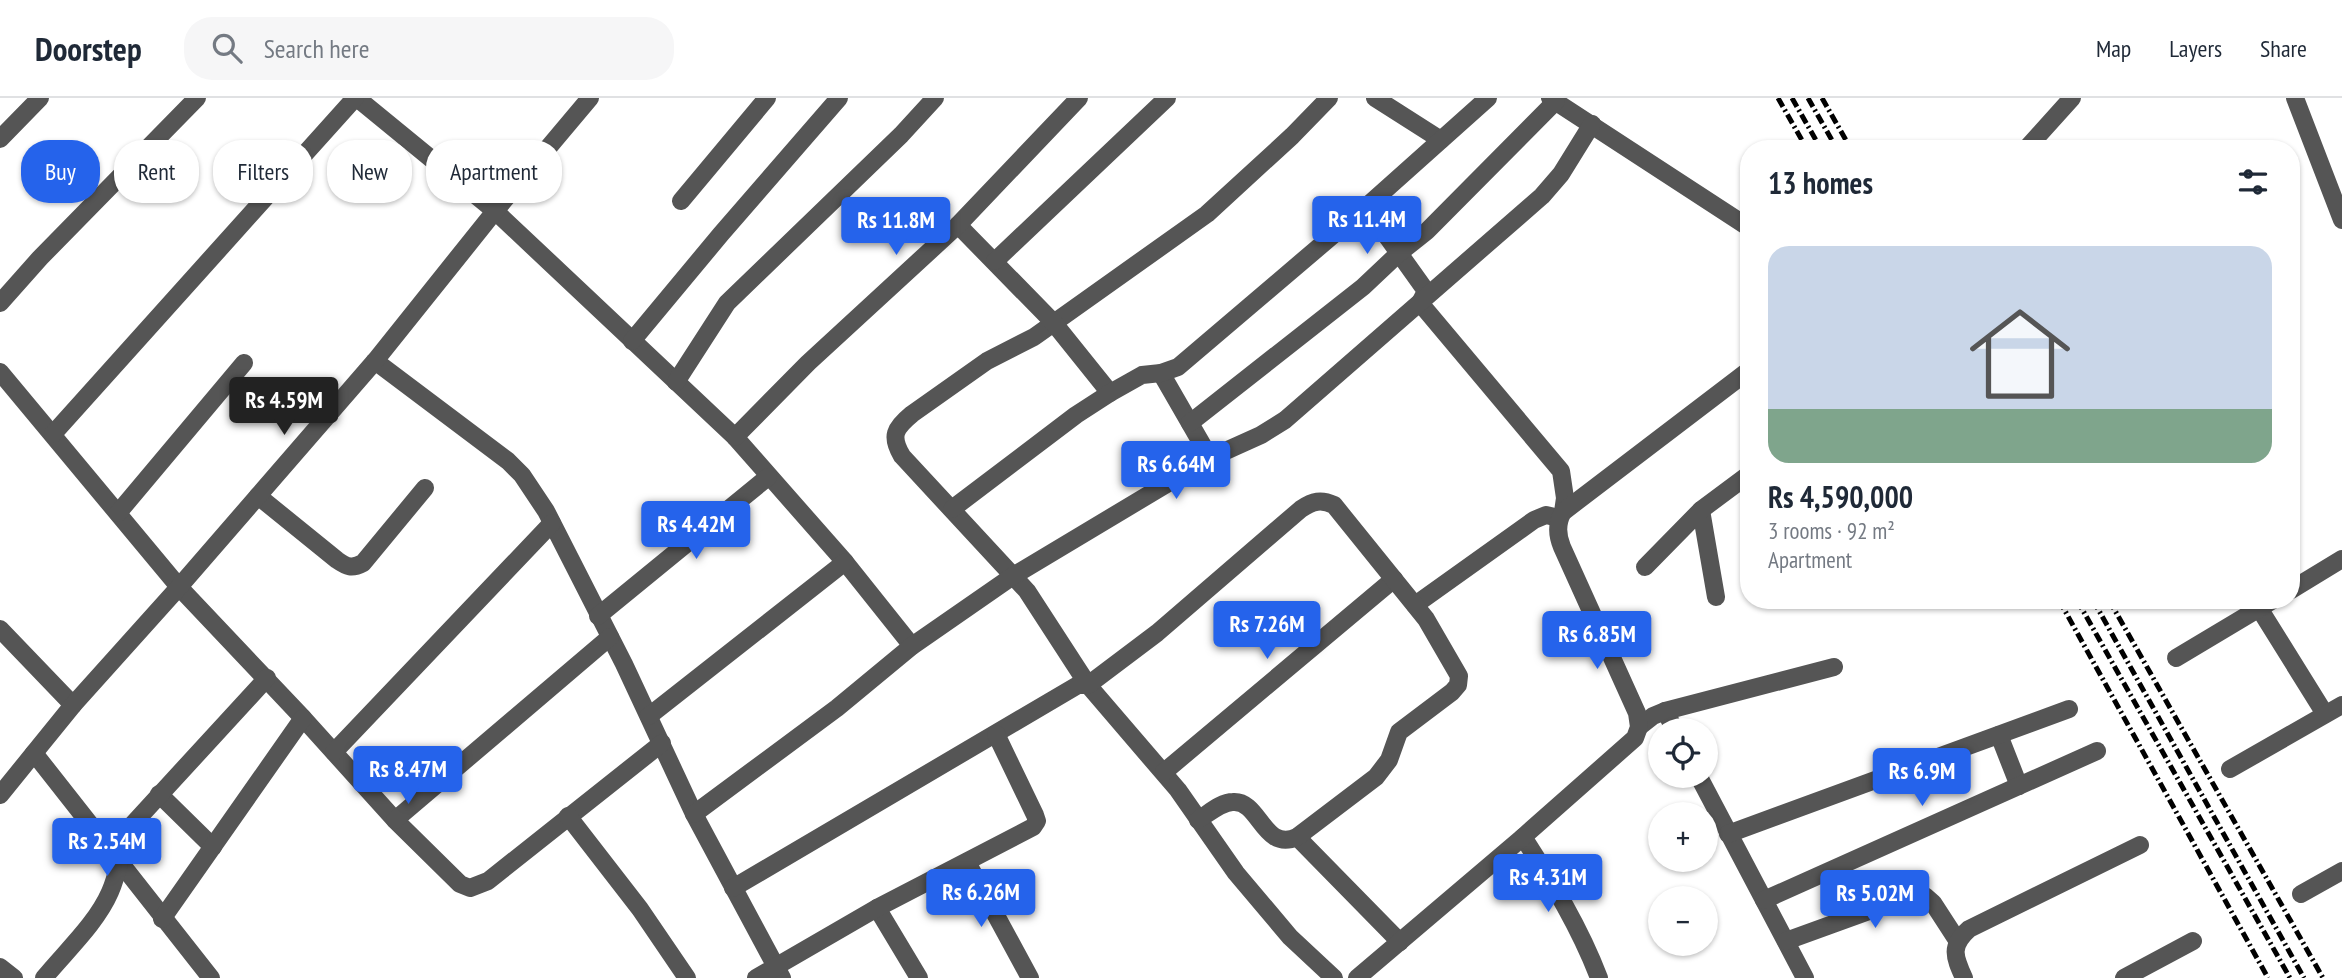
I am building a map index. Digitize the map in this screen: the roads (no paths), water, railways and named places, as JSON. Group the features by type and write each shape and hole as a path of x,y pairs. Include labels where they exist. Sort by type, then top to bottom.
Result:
{"street":[{"path":"0,139 40,98"},
{"path":"0,303 40,258 197,98"},
{"path":"53,434 356,98 495,211 735,437 845,562 912,646"},
{"path":"0,795 73,705 180,587 374,361 590,98"},
{"path":"681,201 767,98"},
{"path":"632,341 839,98"},
{"path":"676,383 727,303 901,135 935,98"},
{"path":"735,437 808,363 958,225 1079,98"},
{"path":"995,261 1167,98"},
{"path":"1329,98 1207,214 1034,337 987,361 900,423 895,433 896,446 902,456 1027,592 1088,685 1164,772 1236,873 1290,937 1334,978"},
{"path":"1375,98 1441,140"},
{"path":"952,509 1076,415 1110,393 1142,375 1161,373 1178,367 1366,207 1488,98"},
{"path":"2034,140 2072,98"},
{"path":"2295,98 2342,220"},
{"path":"1190,423 1363,286 1427,231 1553,100 1740,222"},
{"path":"694,814 836,708 912,646 1013,576 1210,458 1261,435 1285,420 1542,196 1561,174 1592,124"},
{"path":"1366,207 1426,291 1420,303"},
{"path":"958,225 1053,322 1110,393"},
{"path":"1357,978 1635,738 1639,726 1637,713 1558,538 1565,498 1561,471 1420,303"},
{"path":"374,361 508,461 532,488 610,637 694,814 779,972"},
{"path":"118,513 244,363"},
{"path":"0,372 180,587 267,678 395,820 460,884 470,888 488,881 662,743"},
{"path":"1161,373 1210,458"},
{"path":"1415,605 1534,520 1546,515 1561,515 1740,377"},
{"path":"598,616 768,477"},
{"path":"1645,567 1701,510 1740,481"},
{"path":"258,496 337,561 355,567 363,563 425,488"},
{"path":"733,888 1078,685 1088,685 1157,633 1301,509 1316,501 1326,501 1334,505 1426,619 1459,676 1458,685 1399,732 1389,760 1376,778 1297,837 1287,841 1278,839 1246,805 1236,801 1226,803 1198,820"},
{"path":"1701,510 1716,597"},
{"path":"334,752 552,523"},
{"path":"2300,585 2342,559"},
{"path":"649,716 845,562"},
{"path":"1164,772 1394,579"},
{"path":"2176,659 2258,609"},
{"path":"2269,609 2325,714"},
{"path":"0,629 73,705"},
{"path":"395,820 610,637"},
{"path":"1639,726 1665,711 1835,667"},
{"path":"44,978 97,914 117,875 124,840 132,825 267,678"},
{"path":"2230,769 2342,705"},
{"path":"1728,834 2069,709"},
{"path":"1665,711 1669,718"},
{"path":"162,919 303,718"},
{"path":"756,978 779,972 877,908 1033,827 1037,821 996,734"},
{"path":"1999,735 2019,786"},
{"path":"1764,900 2097,751"},
{"path":"34,754 211,978"},
{"path":"1705,788 1805,978"},
{"path":"159,794 213,847"},
{"path":"569,816 640,909 687,978"},
{"path":"1297,837 1400,942"},
{"path":"1523,837 1558,892 1590,954 1599,978"},
{"path":"1957,940 1969,929 2140,845"},
{"path":"967,862 1030,978"},
{"path":"2301,894 2342,871"},
{"path":"1786,941 1913,895 1924,896 1933,903 1957,940 1955,956 1964,978"},
{"path":"877,908 919,978"},
{"path":"2124,978 2193,942"},
{"path":"0,967 14,978"}],"railway":[{"path":"1778,98 1802,140"},
{"path":"1792,98 1816,140"},
{"path":"1808,98 1832,140"},
{"path":"1822,98 1846,140"},
{"path":"2064,609 2268,978"},
{"path":"2082,609 2290,978"},
{"path":"2098,609 2304,978"},
{"path":"2114,609 2323,978"}]}
